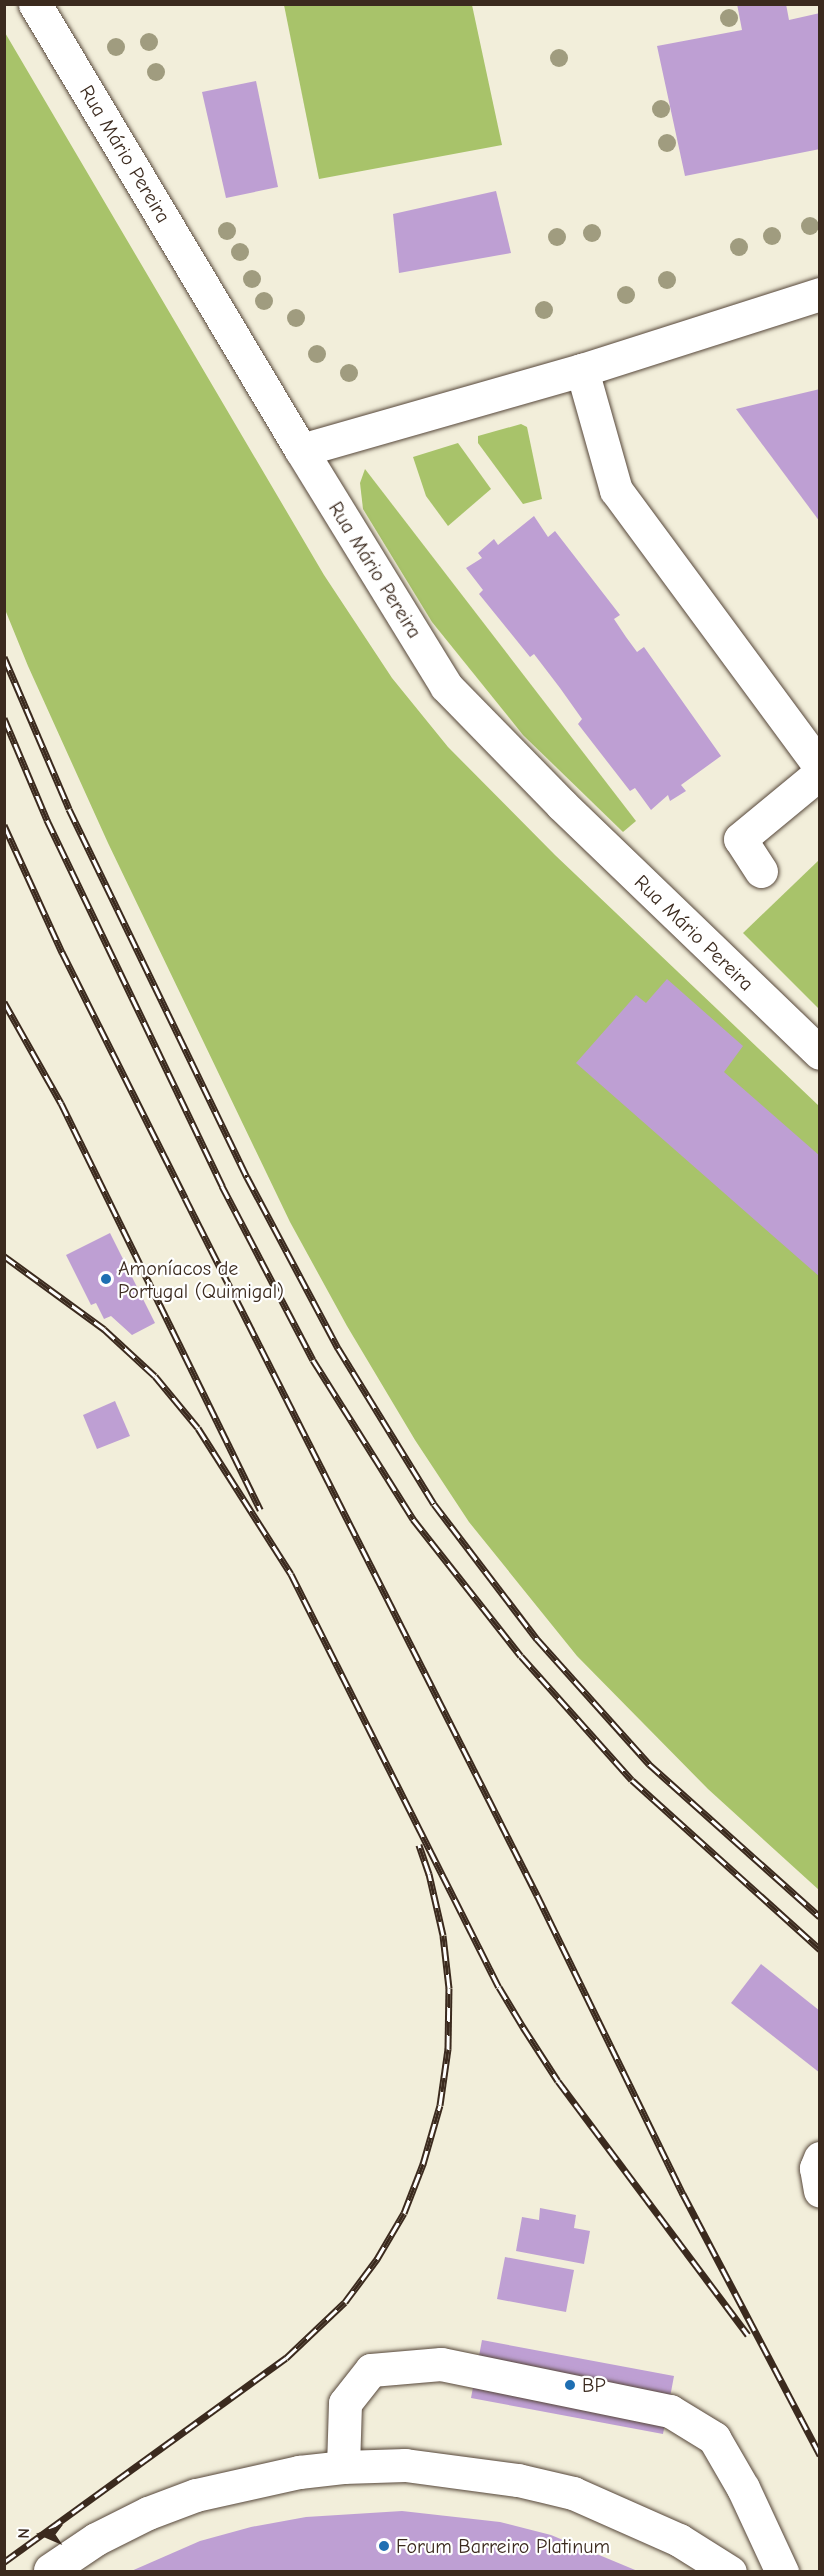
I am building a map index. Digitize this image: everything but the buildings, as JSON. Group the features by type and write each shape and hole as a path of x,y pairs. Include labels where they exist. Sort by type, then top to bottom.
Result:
{"street":[{"name":"Rua Mário Pereira","path":"35,4 301,450 446,686 561,804 819,1053"},
{"path":"301,450 582,370 819,294"},
{"path":"582,370 616,490 819,767"},
{"path":"761,871 740,839 819,773"},
{"path":"819,2158 816,2168 819,2191"},
{"path":"343,2467 345,2403 371,2370 441,2364 670,2411 714,2438 743,2488 782,2571"},
{"path":"50,2570 96,2539 148,2513 196,2495 299,2472 343,2467 405,2465 518,2480 573,2493 679,2540 730,2571"}],"green space":[{"path":"284,5 472,5 502,145 319,179"},
{"path":"4,31 324,575 392,678 448,747 555,855 819,1106 819,1890 708,1789 577,1656 469,1522 415,1440 347,1326 290,1222 108,843 28,666 4,607"},
{"path":"521,424 527,427 542,499 523,504 478,443 478,436"},
{"path":"458,443 491,489 448,526 426,496 413,457"},
{"path":"365,469 636,821 623,832 523,735 432,622 363,509 360,483"},
{"path":"819,860 819,1009 743,933"}],"railway":[{"path":"4,657 69,809 247,1177 338,1348 434,1504 537,1639 649,1764 820,1917"},
{"path":"4,718 47,820 222,1186 313,1360 413,1519 521,1656 632,1780 820,1949"},
{"path":"4,825 62,952 537,1895 683,2194 820,2455"},
{"path":"4,1002 61,1103 260,1510"},
{"path":"4,1256 104,1329 155,1376 198,1428 291,1574 499,1987 523,2027 558,2081 748,2335"},
{"path":"4,2562 286,2358 345,2302 377,2259 404,2213 423,2164 440,2105 448,2049 449,1988 443,1935 429,1874 419,1845"}],"place":[{"name":"Amoníacos de Portugal (Quimigal)","path":"106,1279"},
{"name":"BP","path":"570,2385"},
{"name":"Forum Barreiro Platinum","path":"384,2546"}]}
